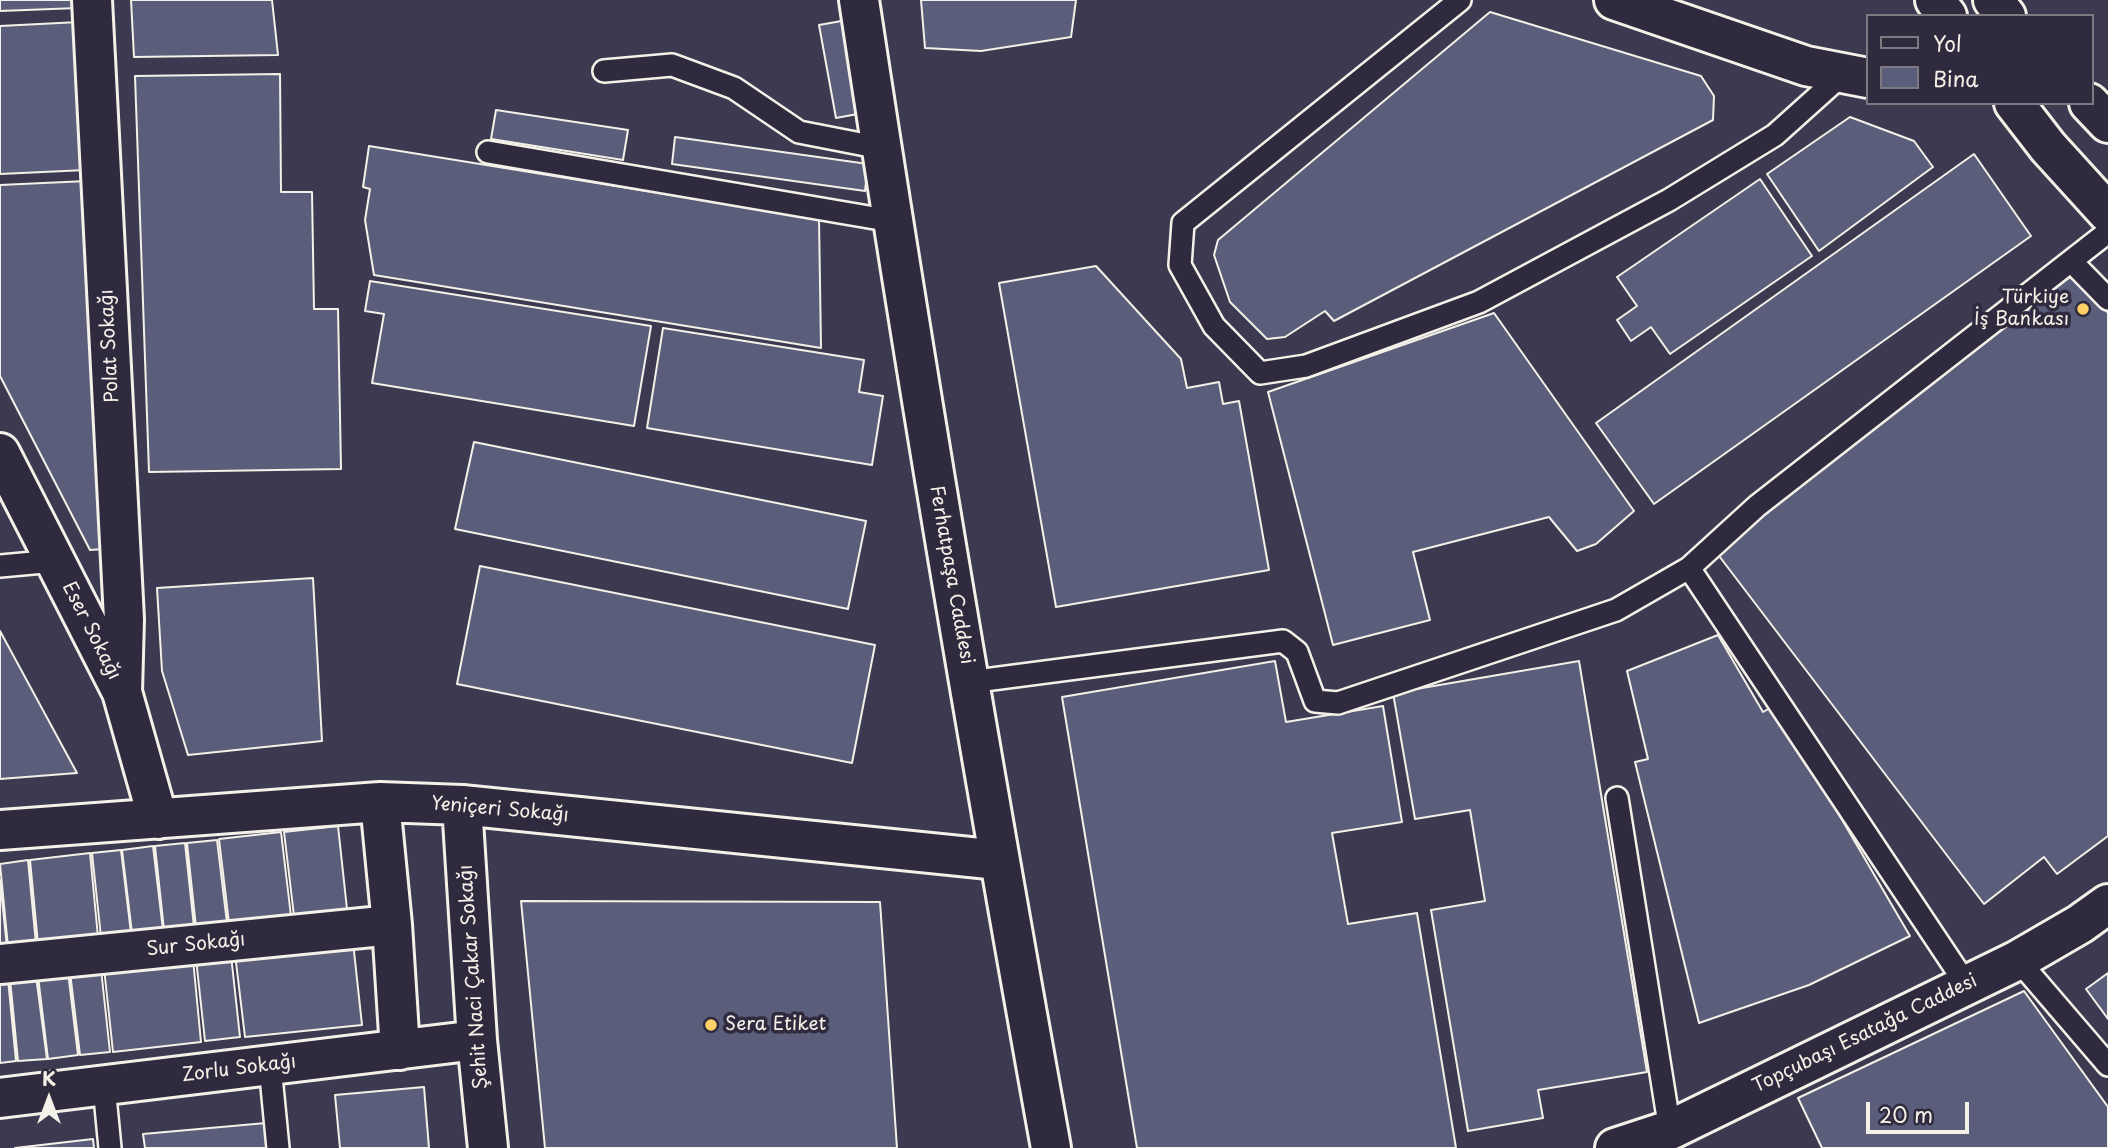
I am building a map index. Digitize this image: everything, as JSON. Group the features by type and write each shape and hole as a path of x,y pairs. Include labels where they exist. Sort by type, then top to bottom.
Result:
{"street":[{"name":"Polat Sokağı","path":"92,0 124,619 122,692"},
{"name":"Ferhatpaşa Caddesi","path":"859,0 892,221 969,682 1051,1148"},
{"path":"1614,0 1806,66 1856,76"},
{"path":"2016,105 2048,147 2108,213"},
{"path":"2091,105 2108,123"},
{"name":"Eser Sokağı","path":"0,453 122,692 158,819"},
{"path":"380,802 400,1050"},
{"name":"Yeniçeri Sokağı","path":"0,830 380,802 462,805 999,860"},
{"name":"Şehit Naci Çakar Sokağı","path":"462,805 477,1040 488,1148"},
{"name":"Topçubaşı Esatağa Caddesi","path":"1615,1148 1670,1129 2018,960 2080,924 2108,904"},
{"name":"Sur Sokağı","path":"0,964 392,925"},
{"name":"Zorlu Sokağı","path":"0,1098 477,1040"}],"lane":[{"path":"1460,0 1184,223 1180,265 1214,326 1260,373 1306,366 1479,302 1669,200 1774,135 1856,76"},
{"path":"604,71 672,65 734,88 799,132 881,148"},
{"path":"488,152 892,221"},
{"path":"969,682 1283,641 1297,652 1315,701 1338,703 1616,610 1689,568 1757,506 2108,232"},
{"path":"2071,261 2108,299"},
{"path":"0,566 55,561"},
{"path":"1689,568 1966,984"},
{"path":"1617,798 1670,1129"},
{"path":"2018,960 2108,1065"},
{"path":"270,1066 278,1148"},
{"path":"104,1086 110,1148"}],"building":[{"path":"0,0 78,0 78,8 0,11"},
{"path":"131,0 272,0 278,55 134,57"},
{"path":"921,0 1076,0 1071,37 981,51 925,48"},
{"path":"1490,12 1701,76 1714,96 1713,120 1334,321 1325,311 1285,337 1267,339 1230,302 1214,255 1218,240"},
{"path":"847,20 863,113 836,118 819,25"},
{"path":"79,22 86,170 0,174 0,26"},
{"path":"280,74 281,192 312,192 314,309 338,309 341,469 149,472 135,76"},
{"path":"496,110 628,130 623,160 491,139"},
{"path":"1850,117 1914,141 1933,167 1819,251 1767,174"},
{"path":"675,137 868,164 865,191 672,164"},
{"path":"369,146 819,219 821,348 374,275 365,220 370,189 363,187"},
{"path":"1974,154 2031,236 1654,504 1596,423"},
{"path":"1760,179 1812,256 1670,354 1651,327 1631,341 1617,320 1637,306 1617,277"},
{"path":"87,181 104,549 90,550 0,376 0,185"},
{"path":"1096,266 1181,359 1187,388 1219,382 1223,404 1239,401 1269,570 1056,607 999,283"},
{"path":"2074,274 2108,313 2108,836 2057,874 2044,857 1984,904 1713,548"},
{"path":"370,281 651,326 634,426 372,383 384,314 365,311"},
{"path":"1494,313 1634,511 1596,544 1577,551 1549,517 1413,552 1430,620 1333,645 1268,392"},
{"path":"663,328 864,360 859,392 883,396 872,465 647,428"},
{"path":"474,442 866,521 848,609 455,529"},
{"path":"480,566 875,645 852,763 457,684"},
{"path":"313,578 322,741 188,755 162,671 157,588"},
{"path":"0,631 77,773 0,779"},
{"path":"1718,635 1763,712 1775,705 1910,936 1809,985 1699,1023 1635,762 1648,759 1627,671"},
{"path":"1275,661 1286,722 1383,706 1402,822 1332,833 1348,924 1417,913 1456,1148 1137,1148 1062,697"},
{"path":"1579,661 1647,1072 1538,1090 1543,1118 1468,1131 1431,910 1485,901 1470,810 1415,819 1393,693"},
{"path":"338,826 347,909 294,916 284,832"},
{"path":"281,832 291,916 229,923 219,839"},
{"path":"217,840 227,923 196,927 187,843"},
{"path":"185,843 194,927 164,930 155,846"},
{"path":"153,846 163,930 132,933 122,850"},
{"path":"121,850 131,933 101,937 92,853"},
{"path":"90,853 98,937 38,944 30,860"},
{"path":"28,860 36,944 8,947 0,864"},
{"path":"0,880 7,947 0,948"},
{"name":"Sera Etiket","path":"521,901 880,902 897,1148 545,1148"},
{"path":"353,942 362,1025 245,1037 235,954"},
{"path":"231,955 240,1037 205,1041 196,959"},
{"path":"193,959 201,1042 113,1052 104,968"},
{"path":"101,969 110,1052 80,1055 70,972"},
{"path":"68,972 78,1055 48,1059 38,976"},
{"path":"2108,973 2108,1019 2086,989"},
{"path":"36,976 47,1059 18,1061 10,979"},
{"path":"8,979 16,1061 0,1063 0,980"},
{"path":"2024,991 2108,1107 2108,1148 1822,1148 1798,1098"},
{"path":"424,1087 429,1148 340,1148 335,1095"},
{"path":"266,1123 268,1148 145,1148 143,1134"},
{"path":"93,1139 94,1148 15,1148"}],"place":[{"name":"Türkiye İş Bankası","path":"2083,309"},
{"name":"Sera Etiket","path":"711,1025"}]}
